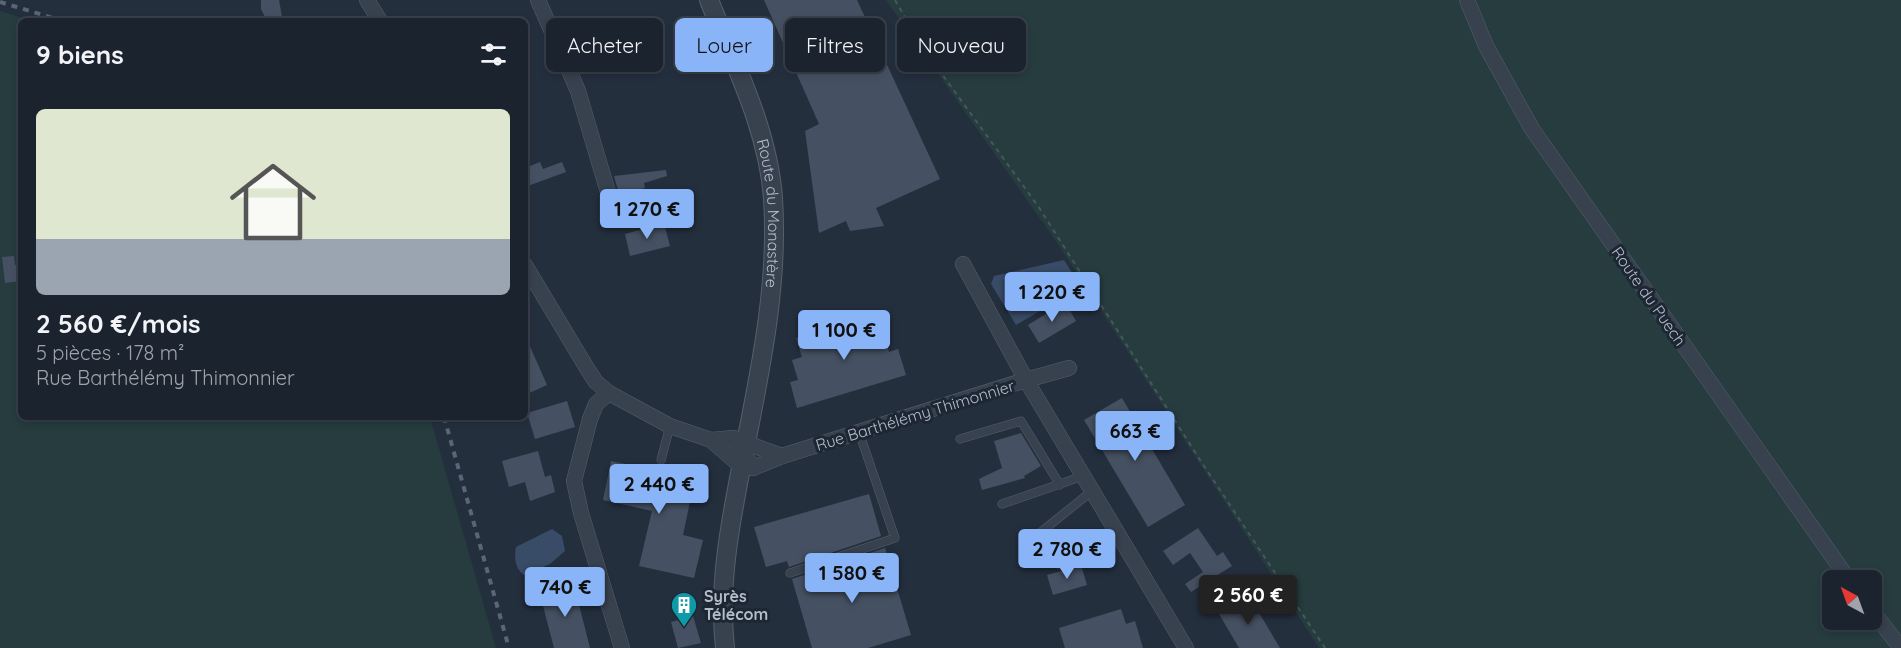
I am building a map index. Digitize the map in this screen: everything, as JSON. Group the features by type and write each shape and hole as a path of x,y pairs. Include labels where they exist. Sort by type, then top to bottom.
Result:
{"street":[{"path":"367,0 378,18"},
{"path":"538,0 578,91 615,216"},
{"name":"Route du Monastère","path":"709,0 749,98 763,146 773,195 773,277 730,522 722,588 725,648"},
{"name":"Route du Puech","path":"1467,0 1486,46 1532,129 1842,570"},
{"path":"963,264 1026,380 1070,368"},
{"path":"528,270 588,370 596,382 609,393 670,426 711,440 735,461 744,451"},
{"name":"Rue Barthélémy Thimonnier","path":"744,451 752,445 782,456 1026,380 1179,645"},
{"path":"609,393 596,404 590,418 574,481 581,513 622,648"},
{"path":"1882,624 1901,648"}],"lane":[{"path":"960,439 1021,421 1060,485"},
{"path":"661,460 670,426"},
{"path":"790,573 896,538 859,432"},
{"path":"1002,504 1083,476"},
{"path":"1060,565 1041,532 1092,491"}],"path":[{"path":"895,0 923,48 1038,206 1202,463 1325,648"}],"green space":[{"path":"886,0 1901,0 1901,648 1319,648 1058,244 937,72 1026,72 1026,18 899,18"},
{"path":"0,11 22,18 18,18 18,420 431,420 496,648 0,648"}],"water":[{"path":"1064,260 1081,287 1016,325 991,284 994,276"},
{"path":"552,529 562,536 565,551 550,564 524,575 516,562 516,547"}],"building":[{"path":"261,0 279,0 282,17 266,18 261,9"},
{"path":"764,0 857,0 865,18 785,18 785,47"},
{"path":"885,60 940,179 876,208 884,226 850,231 846,221 819,233 805,131 819,124 796,72 885,72"},
{"path":"540,162 543,169 562,162 566,172 528,186 528,167"},
{"path":"666,170 667,176 644,183 645,188 630,192 633,205 623,208 614,176"},
{"path":"664,223 670,246 630,256 625,234"},
{"path":"14,256 15,265 18,264 18,281 5,283 2,257"},
{"path":"1065,302 1076,321 1039,343 1028,325"},
{"path":"877,313 889,352 898,349 906,375 797,408 790,382 798,380 792,360 802,357 796,338"},
{"path":"528,342 547,385 528,394"},
{"path":"1122,398 1185,505 1148,527 1084,420"},
{"path":"567,401 575,427 535,439 528,413"},
{"path":"1021,433 1041,466 1024,476 1025,478 982,490 979,479 1002,468 994,441"},
{"path":"538,451 545,477 551,475 555,492 530,501 525,482 509,487 502,461"},
{"path":"611,461 695,478 683,535 703,540 694,578 639,566 652,511 603,500"},
{"path":"869,494 881,536 789,567 787,561 766,567 754,527"},
{"path":"1198,528 1217,556 1223,552 1232,566 1211,579 1215,585 1206,591 1202,585 1191,592 1185,584 1203,572 1190,553 1173,565 1163,551"},
{"path":"885,548 911,635 868,648 812,648 792,579"},
{"path":"1081,565 1087,585 1053,595 1047,575"},
{"path":"570,584 573,594 576,593 590,648 554,648 542,602 545,601 543,591"},
{"path":"1249,596 1280,648 1239,648 1219,614"},
{"path":"1121,609 1126,624 1135,621 1143,648 1065,648 1059,628"},
{"name":"Syrès Télécom","path":"693,616 701,643 678,648 671,622"}],"railway":[{"path":"0,2 53,18"},
{"path":"445,420 509,648"}],"place":[{"name":"Syrès Télécom","path":"684,628"}]}
